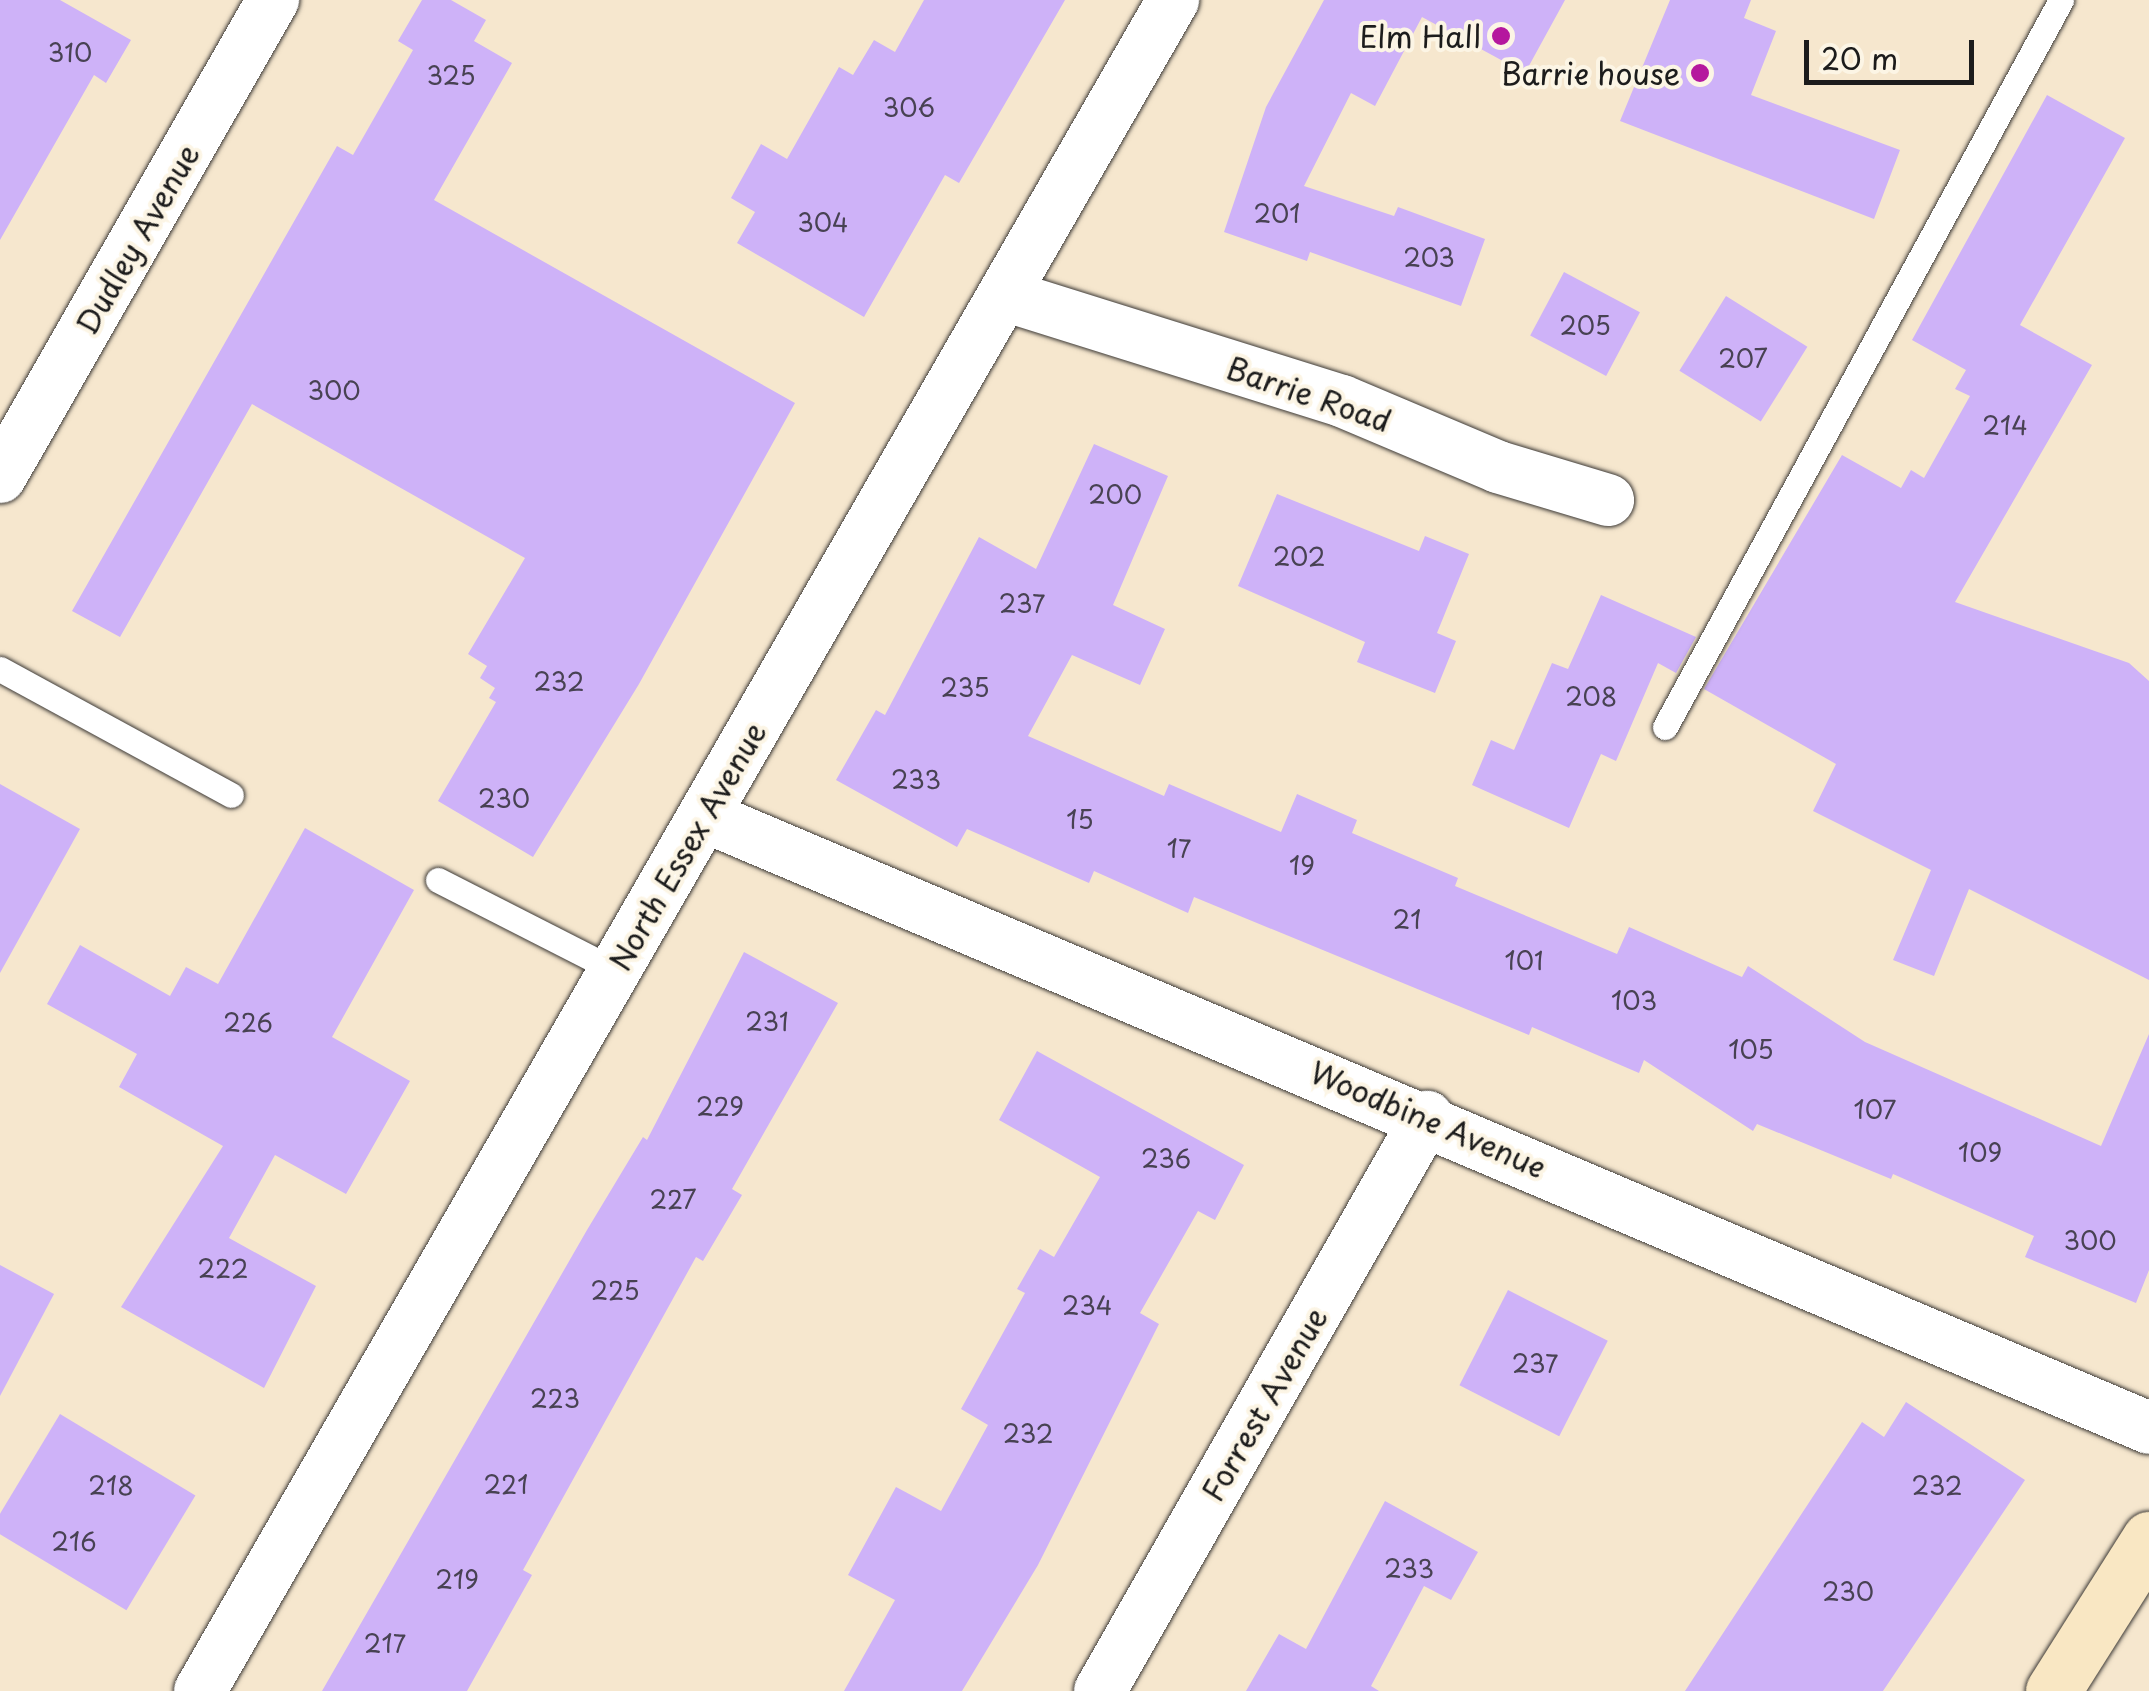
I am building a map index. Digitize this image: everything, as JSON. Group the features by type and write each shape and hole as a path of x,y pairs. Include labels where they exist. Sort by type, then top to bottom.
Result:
{"street":[{"name":"Dudley Avenue","path":"0,477 273,0"},
{"name":"North Essex Avenue","path":"200,1691 1007,296 1174,0"},
{"name":"Barrie Road","path":"1007,296 1342,401 1498,467 1608,500"},
{"name":"Woodbine Avenue","path":"704,816 1427,1117 2149,1428"},
{"name":"Forrest Avenue","path":"1100,1691 1427,1117"},
{"path":"2053,1691 2149,1539"}],"lane":[{"path":"1665,727 2062,0"},
{"path":"0,670 231,794"},
{"path":"438,880 616,970"}],"building":[{"path":"0,0 60,0 131,40 106,83 94,75 0,240"},
{"path":"422,0 451,0 486,20 474,41 512,63 434,200 795,403 639,684 533,857 438,801 496,702 489,698 495,688 480,678 487,666 468,654 525,558 252,404 120,637 72,611 337,146 353,155 413,50 398,41"},
{"path":"924,0 1065,0 959,183 945,175 864,317 737,243 755,212 731,198 761,144 787,159 839,67 853,75 874,40 895,52"},
{"path":"1324,0 1565,0 1525,73 1422,17 1375,106 1351,93 1304,186 1394,216 1398,207 1485,239 1461,306 1310,252 1307,261 1224,232 1266,107"},
{"name":"Barrie house","path":"1670,0 1751,0 1744,18 1776,31 1751,95 1900,150 1874,219 1620,121"},
{"path":"2047,95 2125,138 2020,325 2092,365 1955,602 2129,663 2149,681 2149,980 1969,889 1934,976 1893,960 1931,870 1813,811 1836,764 1704,689 1842,455 1901,488 1911,470 1924,478 1970,396 1955,389 1966,370 1912,340"},
{"path":"1564,272 1640,312 1606,376 1530,336"},
{"path":"1726,296 1807,347 1761,422 1679,371"},
{"path":"1094,444 1168,476 1113,605 1165,629 1140,685 1072,655 1028,736 1164,796 1169,784 1281,832 1297,794 1357,820 1352,833 1458,878 1455,886 1617,954 1629,927 1742,977 1748,966 1865,1042 2101,1146 2149,1034 2149,1270 2136,1303 2025,1257 2034,1236 1893,1174 1891,1179 1757,1124 1753,1131 1644,1060 1639,1073 1532,1027 1529,1035 1194,897 1188,913 1094,871 1089,883 967,829 957,847 836,780 876,710 885,715 979,537 1036,569"},
{"path":"1277,494 1419,551 1425,536 1469,554 1437,633 1456,641 1435,693 1357,662 1365,642 1238,586"},
{"path":"1601,595 1696,637 1676,673 1658,663 1616,761 1601,754 1569,828 1472,785 1491,740 1514,750 1552,663 1568,669"},
{"path":"0,784 80,829 0,973"},
{"path":"305,828 414,890 332,1037 410,1081 346,1194 275,1155 229,1238 316,1286 264,1388 121,1307 223,1146 119,1087 137,1054 47,1004 80,945 170,996 186,967 218,984"},
{"path":"744,952 838,1003 732,1189 742,1195 703,1261 696,1257 523,1570 532,1575 467,1691 322,1691 587,1230 643,1137 647,1140"},
{"path":"1037,1051 1244,1165 1215,1220 1198,1211 1140,1313 1159,1324 1038,1565 962,1691 844,1691 895,1600 848,1575 896,1487 941,1511 988,1425 961,1409 1025,1293 1017,1289 1040,1249 1054,1257 1100,1177 999,1120"},
{"path":"0,1265 54,1294 0,1396"},
{"path":"1508,1290 1608,1341 1559,1436 1459,1385"},
{"path":"1906,1402 2025,1480 1883,1691 1685,1691 1862,1422 1884,1437"},
{"path":"60,1414 195,1495 126,1610 0,1534 0,1514"},
{"path":"1385,1501 1478,1552 1451,1600 1424,1586 1371,1686 1379,1691 1246,1691 1279,1634 1306,1649"}],"place":[{"name":"Elm Hall","path":"1501,36"},
{"name":"Barrie house","path":"1700,73"}]}
